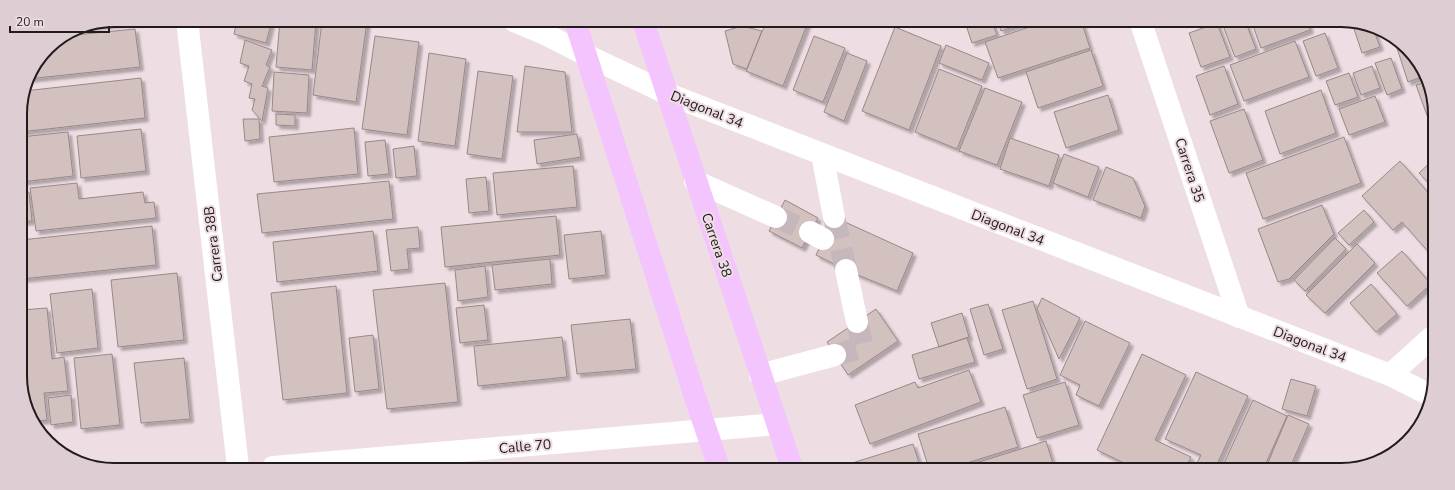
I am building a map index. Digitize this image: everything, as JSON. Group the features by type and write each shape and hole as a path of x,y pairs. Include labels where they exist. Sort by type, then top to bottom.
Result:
{"main road":[{"path":"577,27 717,463"},
{"name":"Carrera 38","path":"644,27 668,94 695,181 790,463"}],"street":[{"name":"Carrera 38B","path":"188,27 238,463"},
{"name":"Diagonal 34","path":"528,27 668,94 1390,375 1426,393"},
{"name":"Carrera 35","path":"1142,27 1239,317"},
{"path":"822,154 834,217"},
{"path":"695,181 776,217"},
{"path":"846,270 857,322"},
{"path":"1390,375 1428,341"},
{"path":"760,374 835,355"},
{"name":"Calle 70","path":"320,463 777,424"}],"building":[{"path":"236,27 270,27 266,43 234,34"},
{"path":"279,27 316,27 312,70 276,67"},
{"path":"321,27 366,27 356,102 313,95"},
{"path":"739,27 746,27 762,31 747,69 733,64 725,31"},
{"path":"765,27 806,27 783,86 746,71"},
{"path":"895,27 941,46 909,130 862,111"},
{"path":"967,27 994,27 997,35 972,43"},
{"path":"1000,27 1013,27 1001,31"},
{"path":"1029,27 1083,27 1090,48 998,78 985,42"},
{"path":"1206,27 1219,27 1230,57 1201,67 1189,33"},
{"path":"1224,27 1248,27 1256,49 1235,57"},
{"path":"1253,27 1309,27 1310,30 1261,48"},
{"path":"1354,28 1375,35 1380,47 1362,53"},
{"path":"135,29 140,67 35,78 45,61 57,49 80,35"},
{"path":"1325,33 1338,68 1316,76 1303,41"},
{"path":"375,36 419,42 407,135 362,129"},
{"path":"814,36 845,48 823,102 793,90"},
{"path":"245,40 272,50 266,65 270,67 262,86 268,88 262,121 252,110 255,99 249,98 252,84 244,81 249,66 240,63"},
{"path":"1295,41 1309,77 1244,101 1230,65"},
{"path":"946,45 989,63 982,80 939,63"},
{"path":"1397,48 1413,66 1420,78 1408,82"},
{"path":"1091,50 1103,86 1038,108 1026,72"},
{"path":"429,53 466,59 455,146 418,141"},
{"path":"847,53 867,61 844,121 824,112"},
{"path":"1391,58 1402,89 1387,95 1375,63"},
{"path":"525,66 565,72 572,132 517,132"},
{"path":"1224,66 1238,104 1210,115 1196,76"},
{"path":"1372,66 1380,88 1361,95 1353,73"},
{"path":"939,69 982,86 957,149 915,132"},
{"path":"478,71 513,76 502,159 467,154"},
{"path":"274,72 309,75 307,113 272,111"},
{"path":"1349,73 1358,97 1335,105 1326,81"},
{"path":"141,78 145,118 27,131 27,108 31,90"},
{"path":"1422,83 1423,86 1427,103 1428,118 1416,85"},
{"path":"985,88 1022,102 997,165 959,151"},
{"path":"1321,90 1336,133 1280,154 1265,111"},
{"path":"1108,95 1119,130 1066,148 1054,112"},
{"path":"1375,96 1385,122 1349,135 1339,109"},
{"path":"1244,109 1263,160 1229,173 1210,121"},
{"path":"276,114 295,115 295,126 276,125"},
{"path":"243,119 259,119 260,139 245,141"},
{"path":"354,128 358,174 274,182 269,137"},
{"path":"141,129 146,171 81,178 77,136"},
{"path":"68,132 73,176 27,181 27,136"},
{"path":"577,134 581,157 537,164 534,140"},
{"path":"1344,137 1361,183 1263,219 1246,173"},
{"path":"1010,138 1059,155 1049,186 1000,169"},
{"path":"385,140 389,174 368,176 365,142"},
{"path":"414,146 417,176 396,178 393,149"},
{"path":"1064,154 1099,167 1088,197 1053,183"},
{"path":"1400,161 1428,192 1428,251 1402,222 1393,230 1362,196"},
{"path":"1428,165 1428,183 1419,173"},
{"path":"573,166 577,207 497,215 493,173"},
{"path":"1106,167 1133,178 1145,206 1141,218 1093,200"},
{"path":"486,177 489,211 469,213 466,179"},
{"path":"389,181 393,219 262,233 257,194"},
{"path":"77,183 79,199 143,192 145,203 154,202 156,218 36,231 30,188"},
{"path":"27,192 29,192 32,221 27,221"},
{"path":"785,200 818,218 802,248 769,231"},
{"path":"1322,205 1334,234 1289,279 1278,282 1258,229"},
{"path":"1364,210 1374,222 1349,245 1338,233"},
{"path":"556,216 560,255 445,267 441,227"},
{"path":"834,217 913,253 897,291 846,270 816,255"},
{"path":"152,226 156,265 27,278 27,239"},
{"path":"418,227 420,248 407,249 409,269 391,271 386,230"},
{"path":"373,231 378,271 277,282 273,242"},
{"path":"601,231 606,275 569,279 564,235"},
{"path":"1335,238 1346,249 1305,291 1294,280"},
{"path":"1357,244 1375,263 1325,313 1306,295"},
{"path":"1402,251 1428,281 1428,287 1407,306 1377,273"},
{"path":"550,259 552,284 495,290 492,265"},
{"path":"485,266 488,297 458,301 455,270"},
{"path":"177,273 184,340 118,347 111,280"},
{"path":"445,283 458,402 387,409 373,290"},
{"path":"1371,284 1397,314 1376,332 1350,303"},
{"path":"336,286 347,393 283,400 271,293"},
{"path":"92,289 98,348 57,353 50,294"},
{"path":"1042,298 1080,318 1059,359 1037,309"},
{"path":"1033,301 1057,379 1027,389 1002,310"},
{"path":"988,304 1003,349 984,355 970,309"},
{"path":"484,305 488,340 460,343 456,308"},
{"path":"47,308 52,359 64,357 68,391 44,393 47,420 40,421 36,414 27,382 27,310"},
{"path":"876,309 898,341 848,375 827,342"},
{"path":"962,313 969,337 939,347 931,323"},
{"path":"630,319 636,369 577,374 571,325"},
{"path":"1085,321 1130,343 1099,406 1076,395 1080,385 1060,375"},
{"path":"373,335 379,389 355,392 349,338"},
{"path":"562,337 567,377 478,386 474,346"},
{"path":"967,338 975,362 919,379 912,355"},
{"path":"112,354 120,425 81,429 74,358"},
{"path":"1142,354 1186,375 1155,440 1191,457 1188,463 1124,463 1097,450"},
{"path":"184,358 190,419 141,423 134,363"},
{"path":"969,370 981,402 870,444 855,405 915,382 918,388"},
{"path":"1196,372 1248,396 1218,463 1197,463 1201,455 1165,439"},
{"path":"1291,379 1316,386 1307,416 1282,409"},
{"path":"1065,382 1079,425 1037,438 1023,395"},
{"path":"71,395 73,422 51,425 48,398"},
{"path":"1253,400 1287,416 1266,463 1224,463"},
{"path":"1005,407 1018,447 967,463 927,463 918,434"},
{"path":"1288,415 1309,424 1292,463 1268,463"},
{"path":"1046,441 1053,463 976,463"},
{"path":"913,444 919,463 852,463"}],"tunnel":[{"path":"776,217 810,232"},
{"path":"834,217 846,270"},
{"path":"835,355 863,347 857,322"}]}
